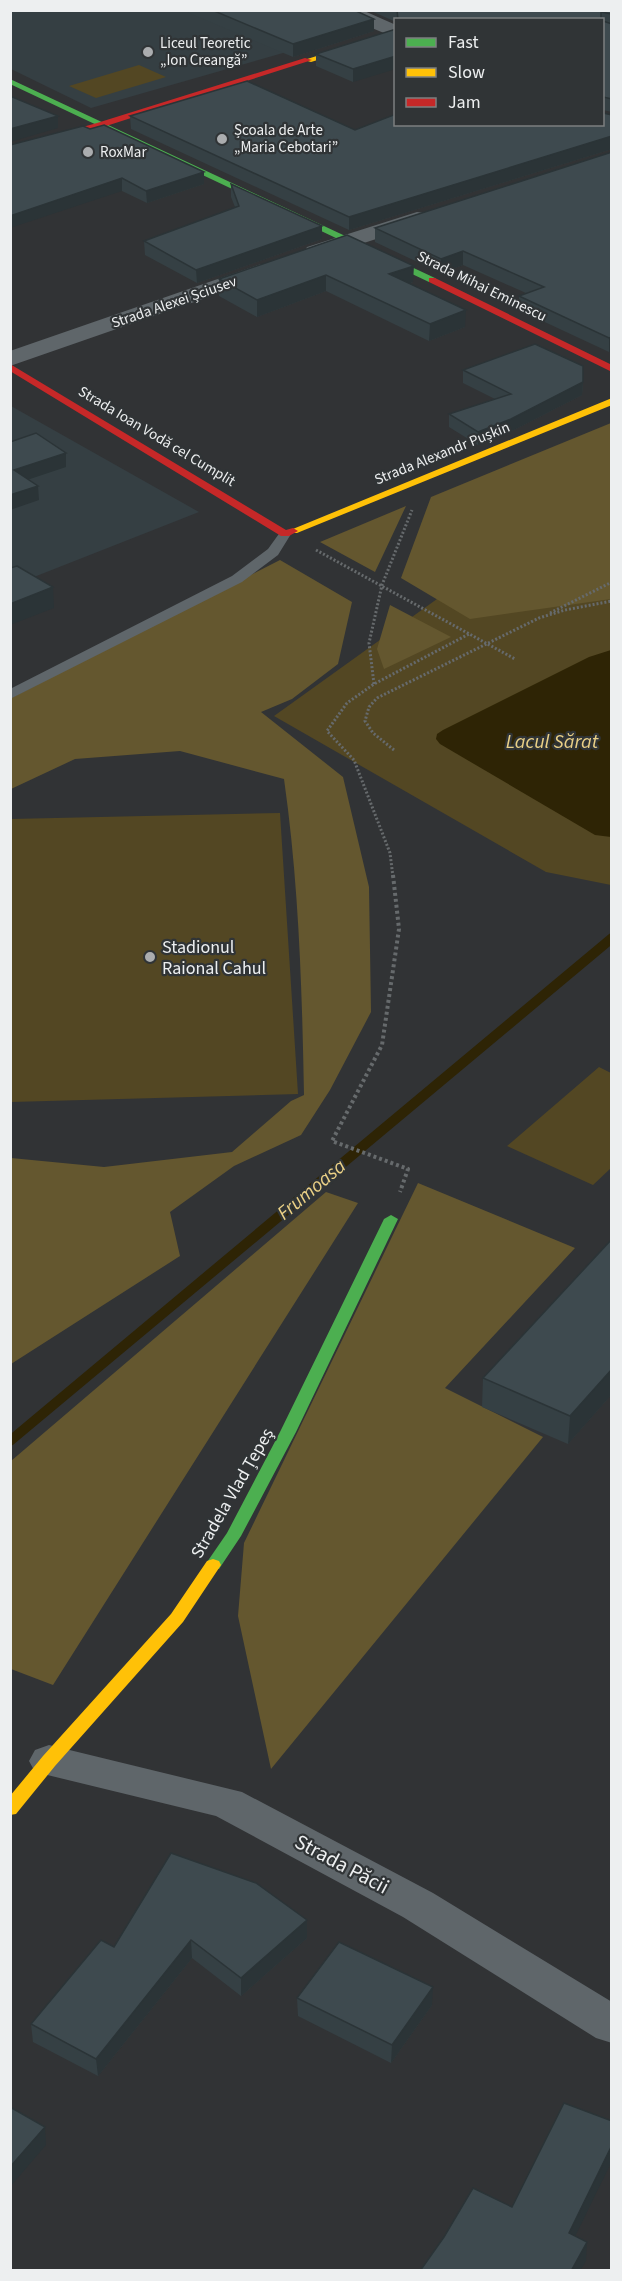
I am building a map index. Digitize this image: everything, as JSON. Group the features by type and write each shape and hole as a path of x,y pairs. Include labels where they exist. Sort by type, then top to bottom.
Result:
{"street":[{"path":"345,10 394,32"},
{"path":"10,150 100,125 394,34"},
{"name":"Strada Mihai Eminescu","path":"10,81 480,302 612,369"},
{"name":"Strada Alexei Șciusev","path":"10,359 435,212"},
{"name":"Strada Ioan Vodă cel Cumplit","path":"10,367 285,534"},
{"name":"Strada Alexandr Pușkin","path":"285,534 612,401"},
{"name":"Stradela Vlad Țepeş","path":"10,1809 49,1761 177,1618 233,1536 288,1432 391,1219"},
{"name":"Strada Păcii","path":"49,1761 227,1803 418,1905 612,2025"}],"lane":[{"path":"10,695 237,579 273,552 285,534"}],"path":[{"path":"374,684 369,643 382,585 414,502 411,483"},
{"path":"285,534 515,658"},
{"path":"394,750 368,728 364,718 366,708 377,698 612,582"},
{"path":"539,618 565,610 612,601"},
{"path":"391,1219 408,1169 332,1141 382,1046 399,929 390,853 354,760 327,731 347,703 374,684 469,634"}],"shaded area":[{"name":"Liceul Teoretic „Ion Creangă”","path":"10,11 289,11 346,35 91,108 11,69"},
{"path":"139,65 166,77 96,98 69,86"},
{"path":"11,406 199,512 11,586"},
{"path":"611,423 611,599 470,619 401,578 431,497"},
{"path":"406,506 375,572 320,542"},
{"path":"611,522 611,885 546,872 274,716 437,599"},
{"path":"280,560 352,602 338,664 292,699 261,712 343,777 369,887 371,1012 330,1090 301,1135 234,1166 170,1212 180,1256 11,1364 11,1158 104,1167 232,1152 291,1101 304,1095 301,976 296,897 284,779 180,751 75,759 11,789 11,698"},
{"path":"390,605 451,637 384,669 377,649"},
{"name":"Stadionul Raional Cahul","path":"280,813 298,1094 11,1102 11,819"},
{"path":"599,1067 611,1073 611,1168 593,1185 507,1146"},
{"path":"418,1183 575,1248 445,1388 543,1437 271,1769 238,1616 244,1543"},
{"path":"326,1192 358,1203 53,1685 11,1669 11,1461"}],"water":[{"name":"Lacul Sărat","path":"611,650 611,837 595,835 440,744 436,739 437,734 443,730 589,657"}],"building":[{"path":"212,10 354,10 374,19 293,44"},
{"path":"397,10 612,10 612,14 601,12 601,18 398,18"},
{"path":"604,21 612,24 612,99 604,97"},
{"path":"394,30 394,57 353,69 316,54"},
{"path":"247,81 355,130 394,115 394,126 604,126 604,113 612,115 612,136 349,217 130,116"},
{"path":"10,96 58,116 10,129"},
{"path":"104,125 204,172 146,191 122,178 10,216 10,145 83,126 90,129"},
{"path":"612,152 612,337 609,338 519,296 544,287 463,251 441,259 375,228"},
{"path":"231,184 322,226 196,270 144,241 239,206"},
{"path":"347,235 414,266 389,274 466,310 430,324 326,275 257,300 219,279"},
{"path":"535,344 583,366 583,382 511,419 478,432 449,414 511,394 463,370"},
{"path":"36,433 66,453 14,470 38,486 10,495 10,442"},
{"path":"17,566 53,587 10,604 10,568"},
{"path":"612,1239 612,1369 570,1416 483,1378"},
{"path":"171,1853 256,1883 307,1920 241,1978 191,1940 96,2059 31,2024 101,1940 114,1947"},
{"path":"339,1942 433,1987 392,2045 297,1998"},
{"path":"564,2103 612,2121 612,2145 569,2233 587,2242 571,2271 420,2271 444,2237 473,2188 512,2207"},
{"path":"10,2107 45,2127 10,2167"}],"waterway":[{"name":"Frumoasa","path":"10,1441 612,938"}],"traffic: fast":[{"path":"10,81 432,280"},
{"path":"213,1565 233,1536 288,1432 391,1219"}],"traffic: slow":[{"path":"308,60 394,34"},
{"path":"293,531 612,401"},
{"path":"10,1809 49,1761 177,1618 213,1565"}],"traffic: jam":[{"path":"10,150 100,125 308,60"},
{"path":"432,280 612,369"},
{"path":"10,367 285,534 293,531"}],"place":[{"name":"Liceul Teoretic „Ion Creangă”","path":"148,52"},
{"name":"Școala de Arte „Maria Cebotari”","path":"222,139"},
{"name":"RoxMar","path":"88,152"},
{"name":"Stadionul Raional Cahul","path":"150,957"}]}
